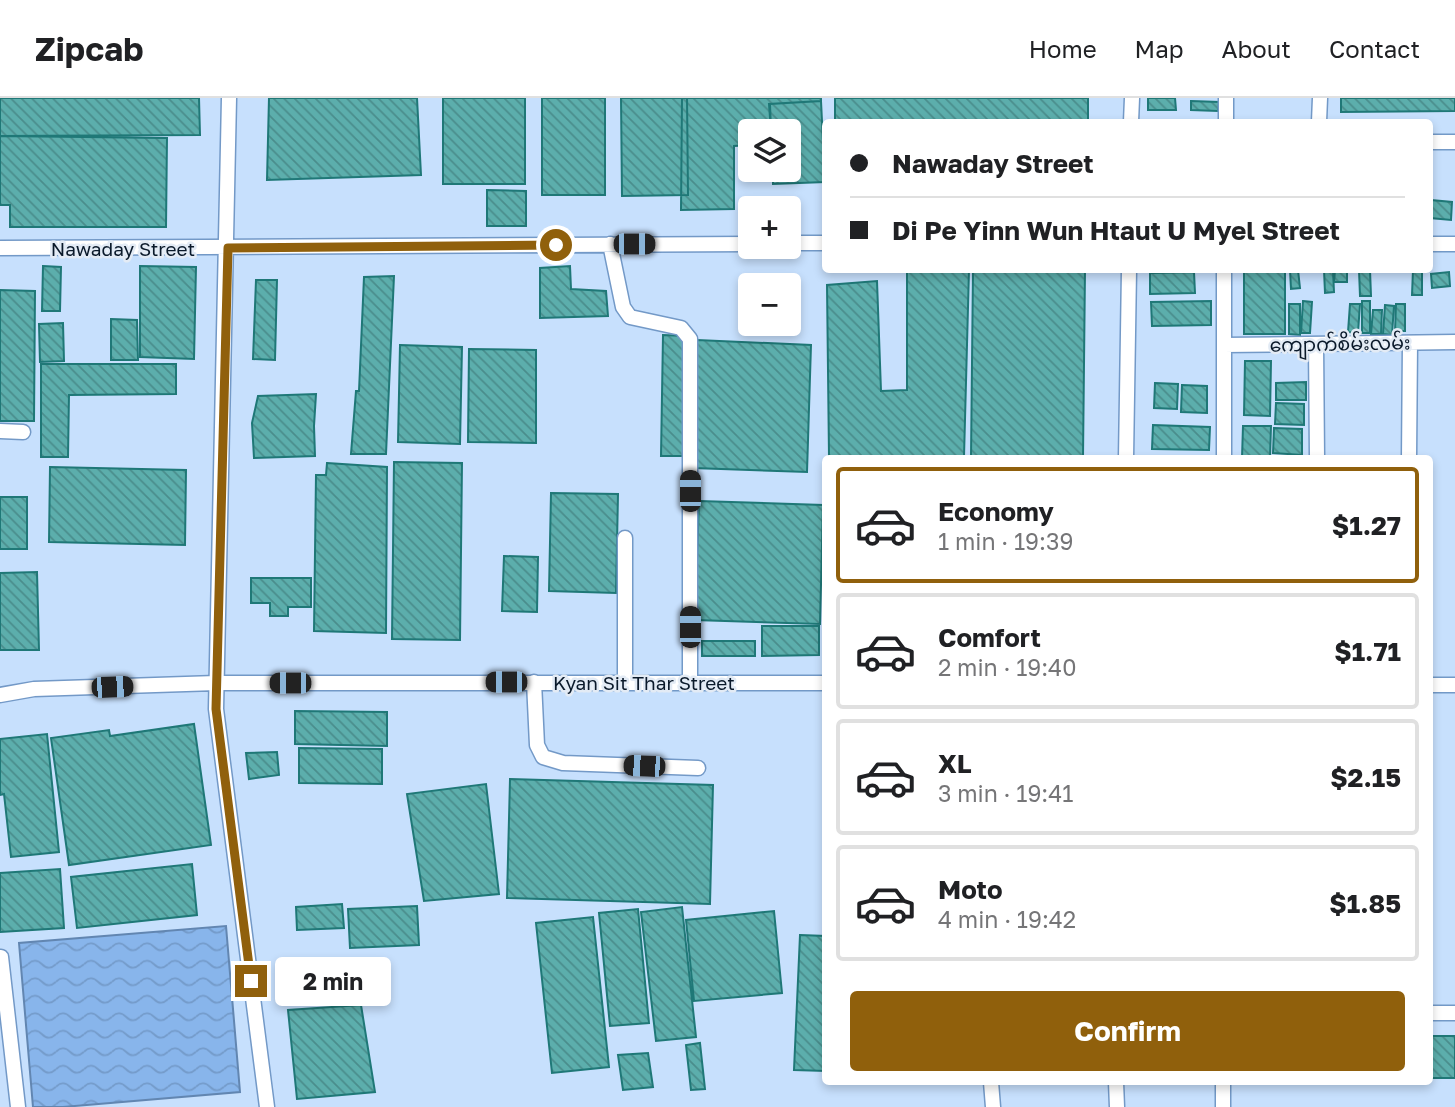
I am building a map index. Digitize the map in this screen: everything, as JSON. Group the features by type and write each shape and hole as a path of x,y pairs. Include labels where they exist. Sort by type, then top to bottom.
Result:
{"street":[{"path":"229,98 228,248 216,709 267,1107"},
{"path":"1131,119 1132,98"},
{"path":"1226,98 1226,119"},
{"path":"1319,119 1320,98"},
{"path":"1433,142 1455,142"},
{"path":"801,243 822,243"},
{"path":"610,244 623,307 630,317 681,328 690,339 690,682"},
{"name":"Nawaday Street","path":"0,248 738,244"},
{"path":"1433,244 1455,244"},
{"path":"1126,455 1129,273"},
{"path":"1224,273 1224,455"},
{"path":"1409,455 1410,342"},
{"name":"ကျောက်စိမ်းလမ်း","path":"1224,345 1455,342"},
{"path":"1316,344 1317,455"},
{"path":"0,431 23,432"},
{"path":"625,538 625,682"},
{"path":"534,682 537,745 543,757 563,763 698,768"},
{"name":"Kyan Sit Thar Street","path":"0,695 34,689 216,684 822,683"},
{"path":"1433,685 1455,685"},
{"path":"1,957 18,1107"},
{"path":"1433,1013 1455,1013"},
{"path":"991,1085 993,1107"},
{"path":"1116,1085 1117,1107"},
{"path":"1223,1085 1223,1107"}],"water":[{"path":"226,926 240,1092 63,1107 33,1107 19,943"}],"building":[{"path":"0,98 199,98 200,135 0,136"},
{"path":"269,98 417,98 421,175 267,180"},
{"path":"443,98 525,98 525,184 443,184"},
{"path":"542,98 605,98 605,195 542,195"},
{"path":"621,98 687,98 688,195 622,196"},
{"path":"682,98 821,98 821,101 769,104 770,119 738,119 738,146 734,146 734,209 681,210"},
{"path":"835,98 1088,98 1088,119 835,119"},
{"path":"1148,98 1175,98 1176,110 1148,110"},
{"path":"1341,98 1455,98 1455,111 1341,112"},
{"path":"821,101 822,182 773,184 801,182 801,119 771,119 770,104"},
{"path":"1191,101 1219,102 1218,111 1191,110"},
{"path":"0,136 167,138 166,227 10,227 10,205 0,205"},
{"path":"487,190 526,191 526,226 487,226"},
{"path":"1433,200 1452,202 1451,220 1433,218"},
{"path":"43,266 61,267 60,311 42,311"},
{"path":"140,266 196,267 194,359 140,357"},
{"path":"570,266 571,289 606,291 608,316 540,318 540,268"},
{"path":"1449,272 1450,286 1432,288 1431,274"},
{"path":"907,273 969,273 964,455 829,455 827,285 877,281 881,391 907,390"},
{"path":"973,273 1085,273 1083,455 971,455"},
{"path":"1150,273 1194,273 1195,293 1150,294"},
{"path":"1244,273 1285,273 1285,334 1244,334"},
{"path":"1290,273 1298,273 1300,288 1291,289"},
{"path":"1324,273 1333,273 1334,292 1325,293"},
{"path":"1335,273 1347,273 1347,282 1334,282"},
{"path":"1359,273 1370,273 1371,296 1360,296"},
{"path":"1413,273 1422,273 1422,295 1412,295"},
{"path":"394,276 386,454 351,454 356,391 359,391 364,277"},
{"path":"256,280 277,280 275,360 253,359"},
{"path":"0,290 35,291 34,421 0,421"},
{"path":"1211,301 1211,325 1152,326 1151,302"},
{"path":"1303,301 1312,302 1310,333 1301,333"},
{"path":"1362,301 1370,301 1370,333 1362,333"},
{"path":"1289,304 1300,304 1300,335 1289,334"},
{"path":"1350,304 1360,304 1358,333 1348,332"},
{"path":"1396,304 1405,304 1405,331 1395,331"},
{"path":"1385,305 1394,306 1392,335 1383,334"},
{"path":"1373,310 1382,310 1381,334 1371,334"},
{"path":"111,319 137,320 138,360 111,360"},
{"path":"63,323 64,361 40,362 39,324"},
{"path":"663,335 686,336 683,456 661,456"},
{"path":"697,340 811,345 807,472 693,468"},
{"path":"400,345 462,347 460,444 398,442"},
{"path":"469,349 536,350 536,443 468,442"},
{"path":"1245,361 1271,361 1270,416 1244,415"},
{"path":"41,364 176,364 176,394 69,395 68,457 41,457"},
{"path":"1306,382 1306,400 1276,400 1276,383"},
{"path":"1155,383 1178,384 1177,409 1154,408"},
{"path":"1182,385 1207,386 1207,413 1181,412"},
{"path":"316,394 315,456 254,458 252,423 258,396"},
{"path":"1276,403 1304,404 1304,425 1275,424"},
{"path":"1153,425 1210,427 1209,450 1152,449"},
{"path":"1243,426 1271,426 1270,455 1242,455"},
{"path":"1274,428 1302,429 1302,455 1273,453"},
{"path":"394,462 462,463 460,640 392,639"},
{"path":"327,463 387,467 386,633 314,631 316,475 326,475"},
{"path":"50,467 186,470 185,545 49,542"},
{"path":"551,493 618,494 616,593 549,591"},
{"path":"0,497 27,497 27,549 0,549"},
{"path":"699,501 822,505 820,624 695,620"},
{"path":"504,556 538,557 537,612 502,611"},
{"path":"37,572 39,650 0,650 0,573"},
{"path":"251,578 311,578 311,607 288,607 288,616 270,616 270,603 251,603"},
{"path":"762,626 819,626 819,655 762,656"},
{"path":"702,641 755,641 755,656 702,656"},
{"path":"295,711 387,712 387,746 295,744"},
{"path":"194,724 211,845 69,865 51,738 109,730 110,736"},
{"path":"47,734 59,852 11,857 4,794 0,795 0,739"},
{"path":"299,748 382,749 382,784 299,783"},
{"path":"277,752 279,775 249,779 246,753"},
{"path":"510,779 713,785 710,904 507,898"},
{"path":"486,784 499,894 424,901 407,794"},
{"path":"192,864 197,915 77,928 71,877"},
{"path":"60,869 64,928 0,932 0,873"},
{"path":"342,904 344,928 297,930 296,907"},
{"path":"417,906 419,945 350,948 348,909"},
{"path":"682,907 696,1037 656,1041 641,912"},
{"path":"638,909 649,1023 610,1026 599,913"},
{"path":"774,911 782,993 694,1001 686,920"},
{"path":"593,917 609,1067 552,1073 536,923"},
{"path":"800,935 822,936 822,1071 794,1070"},
{"path":"298,965 353,966 352,996 300,996"},
{"path":"361,1005 375,1092 297,1099 288,1010"},
{"path":"1433,1036 1455,1036 1455,1078 1433,1078"},
{"path":"700,1043 705,1089 691,1090 686,1045"},
{"path":"648,1053 653,1087 623,1090 618,1055"}],"route":[{"path":"251,981 216,709 228,248 556,245"}]}
